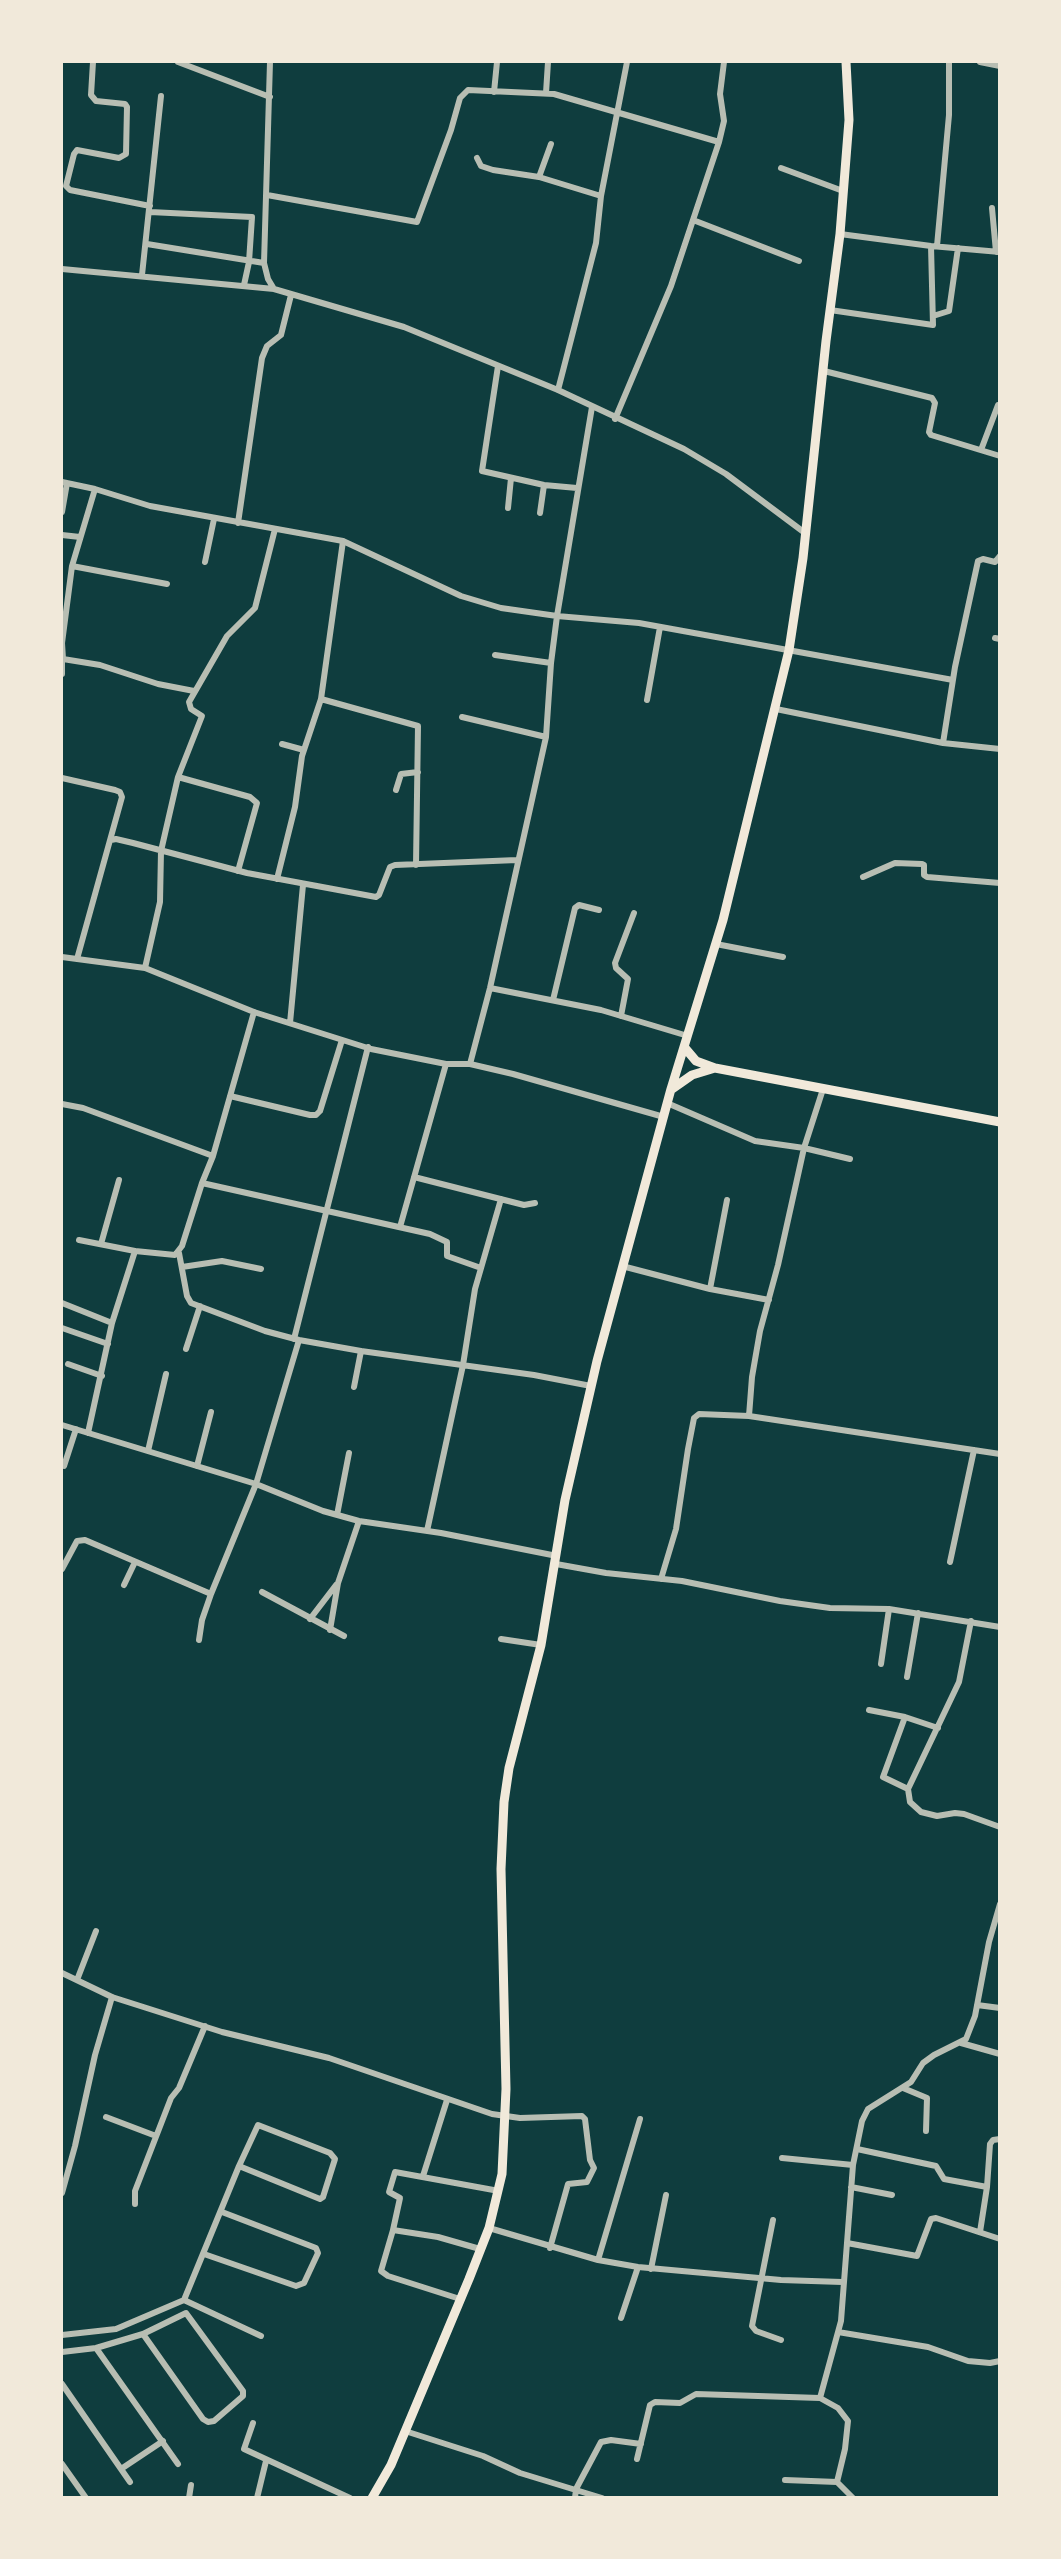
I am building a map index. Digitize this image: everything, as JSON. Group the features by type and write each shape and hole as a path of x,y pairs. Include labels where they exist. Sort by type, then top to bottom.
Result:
{"main road":[{"path":"372,2498 391,2465 460,2299 489,2228 499,2191 506,2117 501,1869 504,1802 509,1768 541,1645 566,1500 591,1386 667,1103 716,944 789,650 840,234 849,120 846,62"},
{"path":"685,1048 696,1060 715,1068 999,1122"},
{"path":"671,1089 692,1075 715,1068"}],"street":[{"path":"93,62 90,90 94,99 126,105 126,154 120,159 77,150 66,186 70,190 150,209 252,217 249,262 244,285"},
{"path":"178,62 270,97"},
{"path":"270,62 264,263 268,279 274,289"},
{"path":"494,92 497,62"},
{"path":"546,93 548,62"},
{"path":"558,390 596,243 602,196 627,62"},
{"path":"615,419 671,286 719,142 724,121 720,90 724,62"},
{"path":"846,62 851,62"},
{"path":"830,310 930,326 934,323 934,246 949,116 948,62"},
{"path":"980,62 999,66"},
{"path":"267,195 417,222 462,94 468,90 546,93 719,142"},
{"path":"142,275 161,96"},
{"path":"539,177 551,144"},
{"path":"477,158 481,166 493,170 539,177 602,196"},
{"path":"781,168 843,191"},
{"path":"840,234 998,252 992,208"},
{"path":"693,220 799,261"},
{"path":"147,244 264,263"},
{"path":"933,316 949,311 958,248"},
{"path":"62,269 274,289 404,327 558,390 615,419 684,449 726,474 805,533"},
{"path":"238,523 262,358 268,345 281,335 291,295"},
{"path":"498,366 482,470 544,485 577,488"},
{"path":"824,371 932,398 935,404 929,432 931,435 999,456"},
{"path":"981,450 998,405"},
{"path":"470,1064 490,988 546,737 557,616 592,406"},
{"path":"508,508 511,478"},
{"path":"62,512 64,483 95,489 150,507 343,541 461,596 482,603 557,616 660,627 953,680"},
{"path":"540,513 544,485"},
{"path":"62,674 62,643 72,566 95,489"},
{"path":"205,562 214,519"},
{"path":"144,968 160,902 161,851 178,777 201,716 189,705 194,691 227,636 255,608 275,529"},
{"path":"62,535 80,537"},
{"path":"277,879 295,807 304,750 321,699 343,541"},
{"path":"943,744 953,680 978,561 995,562 999,556"},
{"path":"72,566 167,584"},
{"path":"647,700 660,627"},
{"path":"495,655 551,663"},
{"path":"62,658 100,665 158,684 194,691"},
{"path":"321,699 418,726 416,865"},
{"path":"776,709 943,744 999,749"},
{"path":"462,717 546,737"},
{"path":"282,744 304,750"},
{"path":"396,790 401,774 418,772"},
{"path":"178,777 250,797 257,803 238,871"},
{"path":"62,778 120,792 122,796 77,959"},
{"path":"111,840 116,839 238,871 303,885 376,897 379,895 390,867 395,865 517,860"},
{"path":"863,878 895,863 922,864 924,865 924,876 927,877 999,883"},
{"path":"290,1023 303,885"},
{"path":"553,1000 575,908 579,905 599,910"},
{"path":"621,1016 628,979 616,968 615,963 634,913"},
{"path":"716,944 783,957"},
{"path":"62,957 144,968 254,1012 342,1040 446,1064 470,1064 513,1074 664,1117"},
{"path":"490,988 621,1016 689,1036"},
{"path":"254,1012 213,1156 179,1253 188,1300 265,1331 296,1340 591,1386"},
{"path":"230,1096 316,1115 320,1111 342,1040"},
{"path":"199,1640 202,1620 256,1484 296,1340 368,1047"},
{"path":"400,1227 446,1064"},
{"path":"748,1416 753,1367 760,1331 804,1148 823,1089"},
{"path":"667,1103 754,1141 804,1148 850,1158"},
{"path":"62,1104 84,1108 213,1156"},
{"path":"414,1177 524,1205 535,1203"},
{"path":"101,1244 119,1180"},
{"path":"202,1183 327,1209 430,1234 446,1241 447,1256 481,1268"},
{"path":"428,1531 463,1365 475,1289 501,1200"},
{"path":"710,1289 727,1200"},
{"path":"79,1240 170,1256 179,1253"},
{"path":"88,1433 112,1323 135,1251"},
{"path":"182,1267 222,1261 261,1269"},
{"path":"622,1266 710,1289 769,1300"},
{"path":"62,1303 112,1323"},
{"path":"186,1349 200,1306"},
{"path":"62,1328 108,1344"},
{"path":"354,1388 361,1351"},
{"path":"68,1364 102,1376"},
{"path":"148,1451 166,1374"},
{"path":"197,1466 211,1412"},
{"path":"661,1579 676,1529 694,1418 704,1413 748,1416 999,1454"},
{"path":"62,1425 256,1484 359,1521 428,1531 606,1573 661,1579 830,1608 889,1609 918,1613 999,1628"},
{"path":"64,1466 76,1428"},
{"path":"950,1562 974,1450"},
{"path":"337,1515 349,1453"},
{"path":"330,1630 338,1582 359,1521"},
{"path":"62,1569 74,1545 80,1540 212,1594"},
{"path":"124,1585 135,1562"},
{"path":"310,1619 338,1582"},
{"path":"262,1593 344,1636"},
{"path":"881,1664 889,1609"},
{"path":"907,1677 918,1613"},
{"path":"971,1621 959,1682 908,1789 910,1802 921,1812 937,1816 964,1814 999,1827"},
{"path":"501,1639 541,1645"},
{"path":"869,1710 905,1717 938,1728"},
{"path":"905,1717 883,1777 908,1789"},
{"path":"820,2398 838,2332 853,2165 864,2112 911,2082 923,2063 940,2051 960,2043 970,2032 999,1905"},
{"path":"77,1980 96,1930"},
{"path":"62,1973 112,1997 205,2026 329,2058 447,2100 506,2117 567,2118 579,2115 585,2119 590,2160 594,2168 587,2182 568,2184 550,2248"},
{"path":"62,2193 95,2055 112,1997"},
{"path":"977,2005 999,2008"},
{"path":"135,2204 135,2191 156,2136 205,2026"},
{"path":"960,2043 999,2054"},
{"path":"903,2088 927,2098 926,2131"},
{"path":"423,2176 447,2100"},
{"path":"106,2117 156,2136"},
{"path":"598,2260 640,2119"},
{"path":"62,2335 116,2329 184,2300 222,2212 239,2166 256,2126 260,2124 330,2153 335,2159 323,2197 320,2199 239,2166"},
{"path":"980,2232 987,2187 990,2144 993,2140 999,2139"},
{"path":"857,2149 936,2166 944,2179 987,2187"},
{"path":"782,2158 853,2165"},
{"path":"460,2299 388,2276 381,2271 400,2198 389,2192 394,2173 423,2176 499,2191"},
{"path":"851,2187 892,2195"},
{"path":"651,2269 666,2195"},
{"path":"204,2254 296,2286 304,2283 318,2253 316,2248 222,2212"},
{"path":"847,2243 917,2256 933,2218 999,2239"},
{"path":"773,2220 752,2326 756,2331 781,2340"},
{"path":"489,2228 550,2248 598,2260 651,2269 843,2282"},
{"path":"393,2230 438,2237 480,2249"},
{"path":"621,2318 638,2267"},
{"path":"184,2300 261,2336"},
{"path":"62,2352 96,2348 143,2334 180,2314 189,2315 243,2391 243,2396 214,2421 208,2422 203,2419 143,2334"},
{"path":"838,2332 928,2347 968,2361 990,2364 999,2361"},
{"path":"96,2348 178,2463"},
{"path":"62,2384 130,2482"},
{"path":"637,2459 650,2405 655,2402 680,2403 696,2394 820,2398 838,2408 848,2421 845,2449 837,2481"},
{"path":"253,2423 244,2449 350,2498"},
{"path":"405,2431 483,2456 520,2474 602,2498"},
{"path":"575,2498 576,2489 601,2442 611,2440 641,2444"},
{"path":"121,2469 163,2441"},
{"path":"257,2498 266,2461"},
{"path":"62,2464 86,2498"},
{"path":"785,2480 837,2481 853,2498"},
{"path":"189,2498 191,2485"}]}
